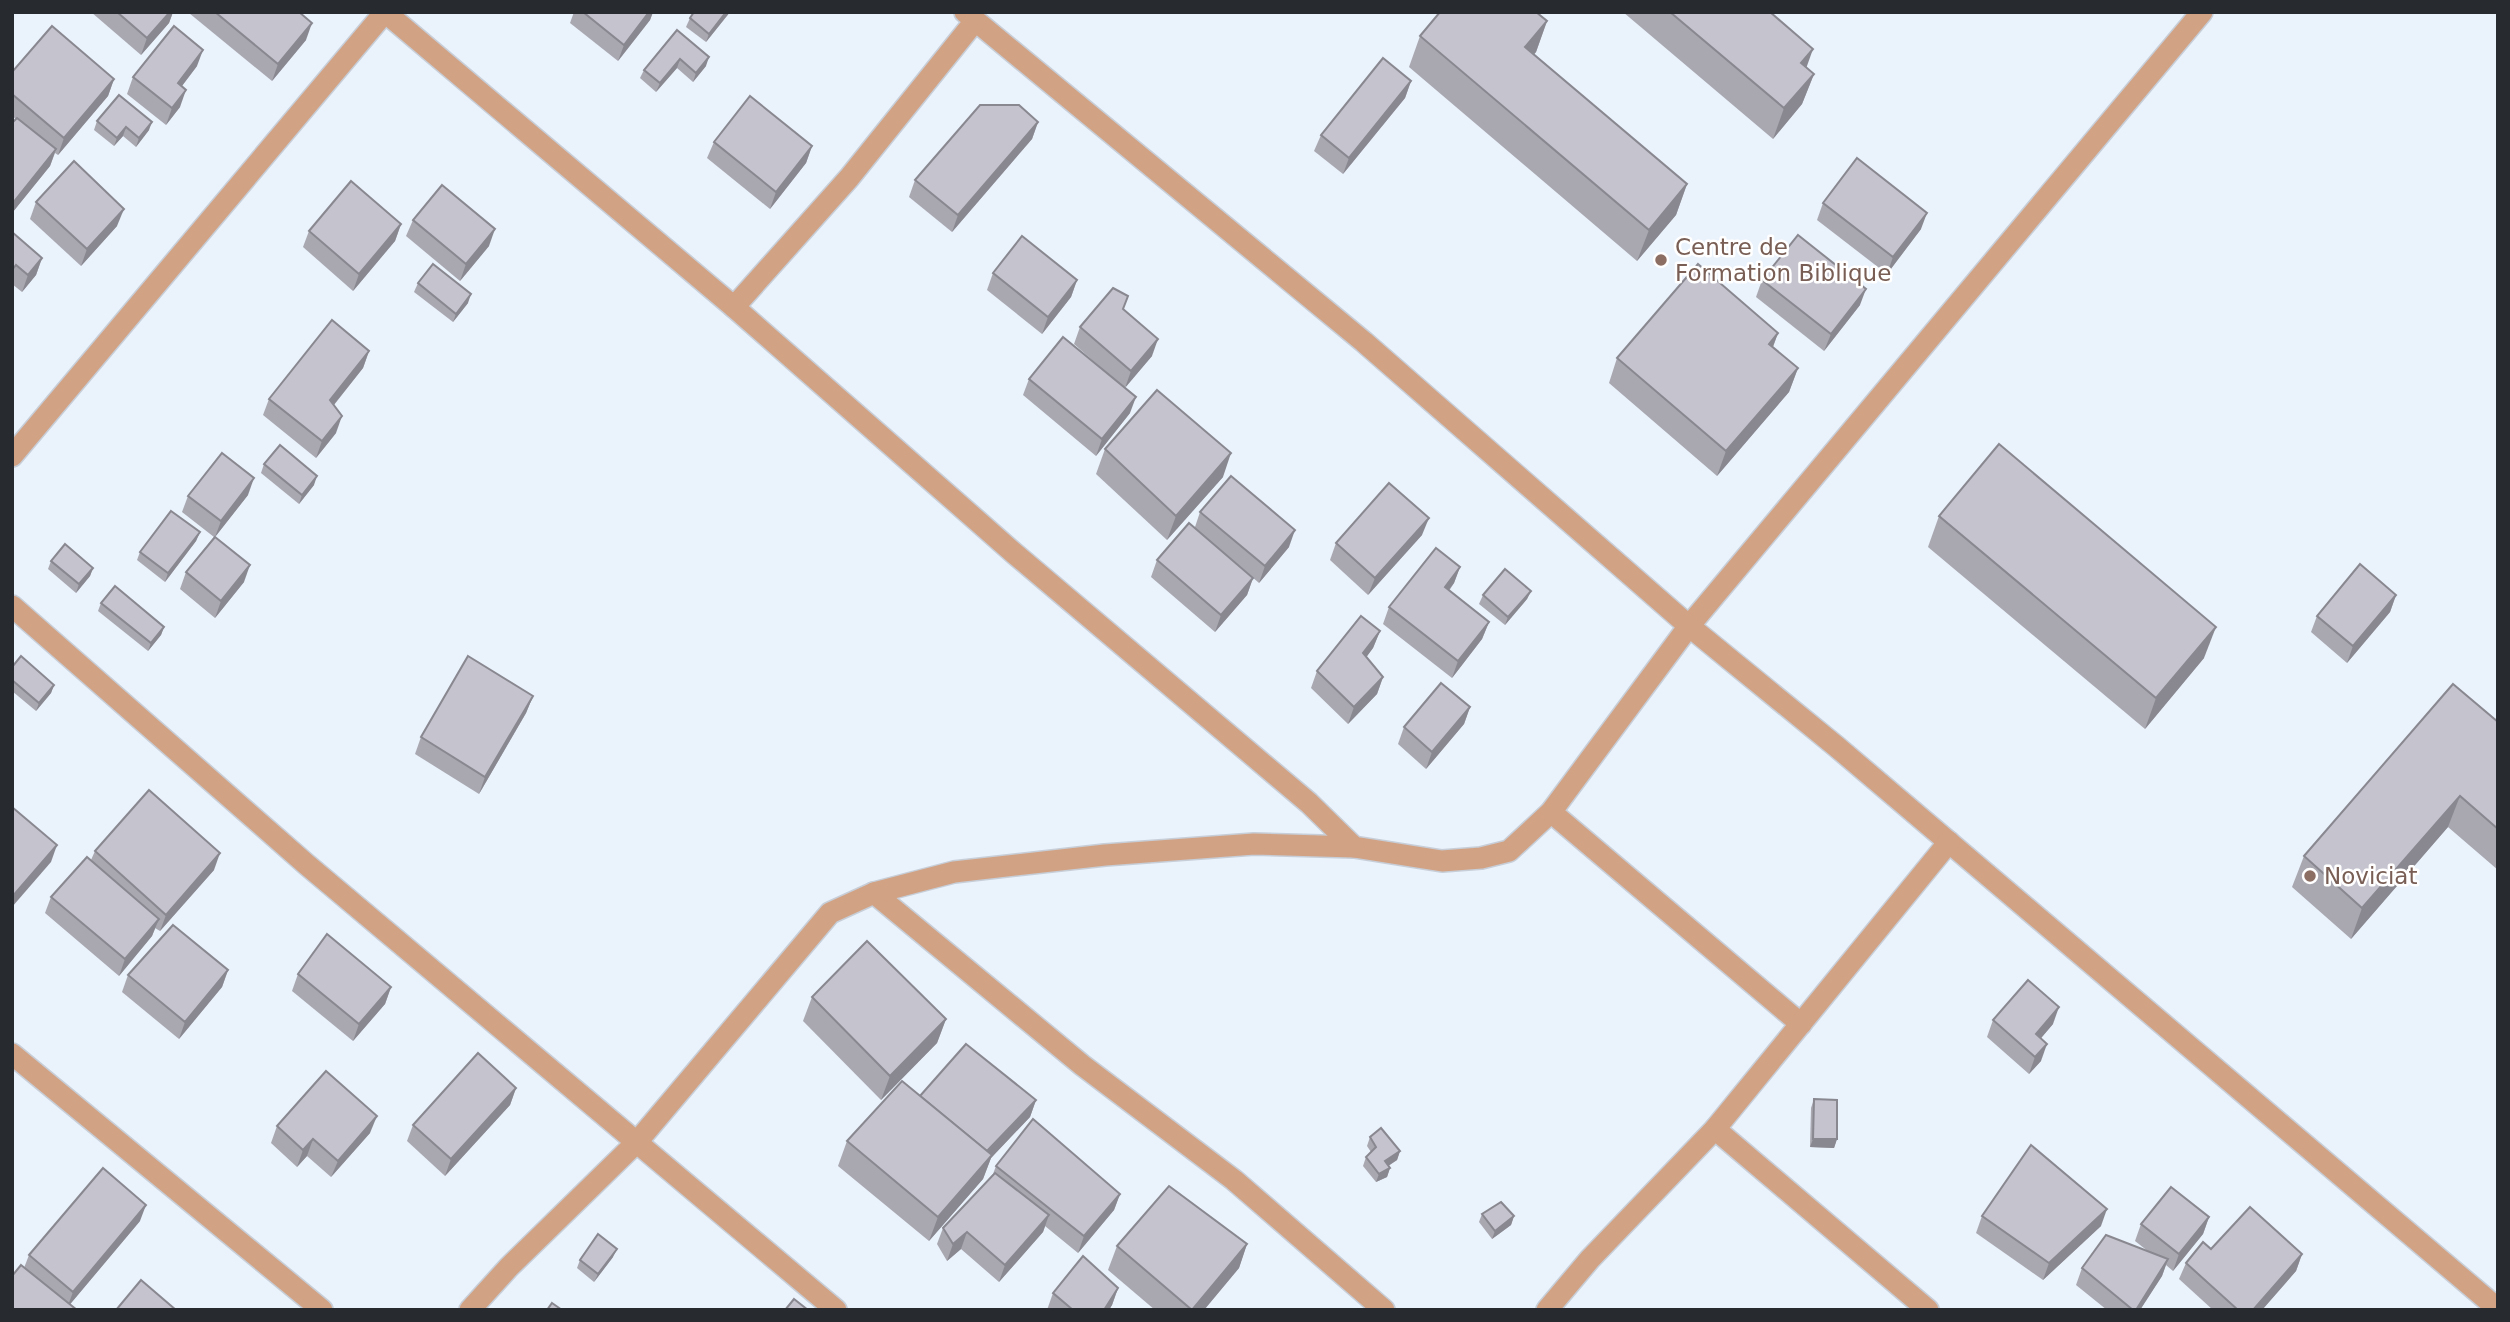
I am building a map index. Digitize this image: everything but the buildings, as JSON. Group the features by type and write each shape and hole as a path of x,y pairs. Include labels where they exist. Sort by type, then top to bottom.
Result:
{"street":[{"path":"12,456 385,12 734,306 1015,554 1309,803 1354,847"},
{"path":"470,1310 509,1267 637,1142 830,913 874,893 954,872 1105,855 1254,844 1354,847 1442,861 1481,858 1509,850 1551,812 1689,626 2202,12"},
{"path":"734,306 849,178 970,17 1364,342 1689,626 1949,842 2498,1309"},
{"path":"12,606 306,864 836,1310"},
{"path":"1551,812 1801,1024"},
{"path":"1547,1310 1590,1259 1716,1129 1949,842"},
{"path":"874,893 1082,1065 1234,1180 1384,1310"},
{"path":"12,1054 322,1310"},
{"path":"1716,1129 1928,1310"}],"place":[{"name":"Centre de Formation Biblique","path":"1661,260"},
{"name":"Noviciat","path":"2310,876"}]}
